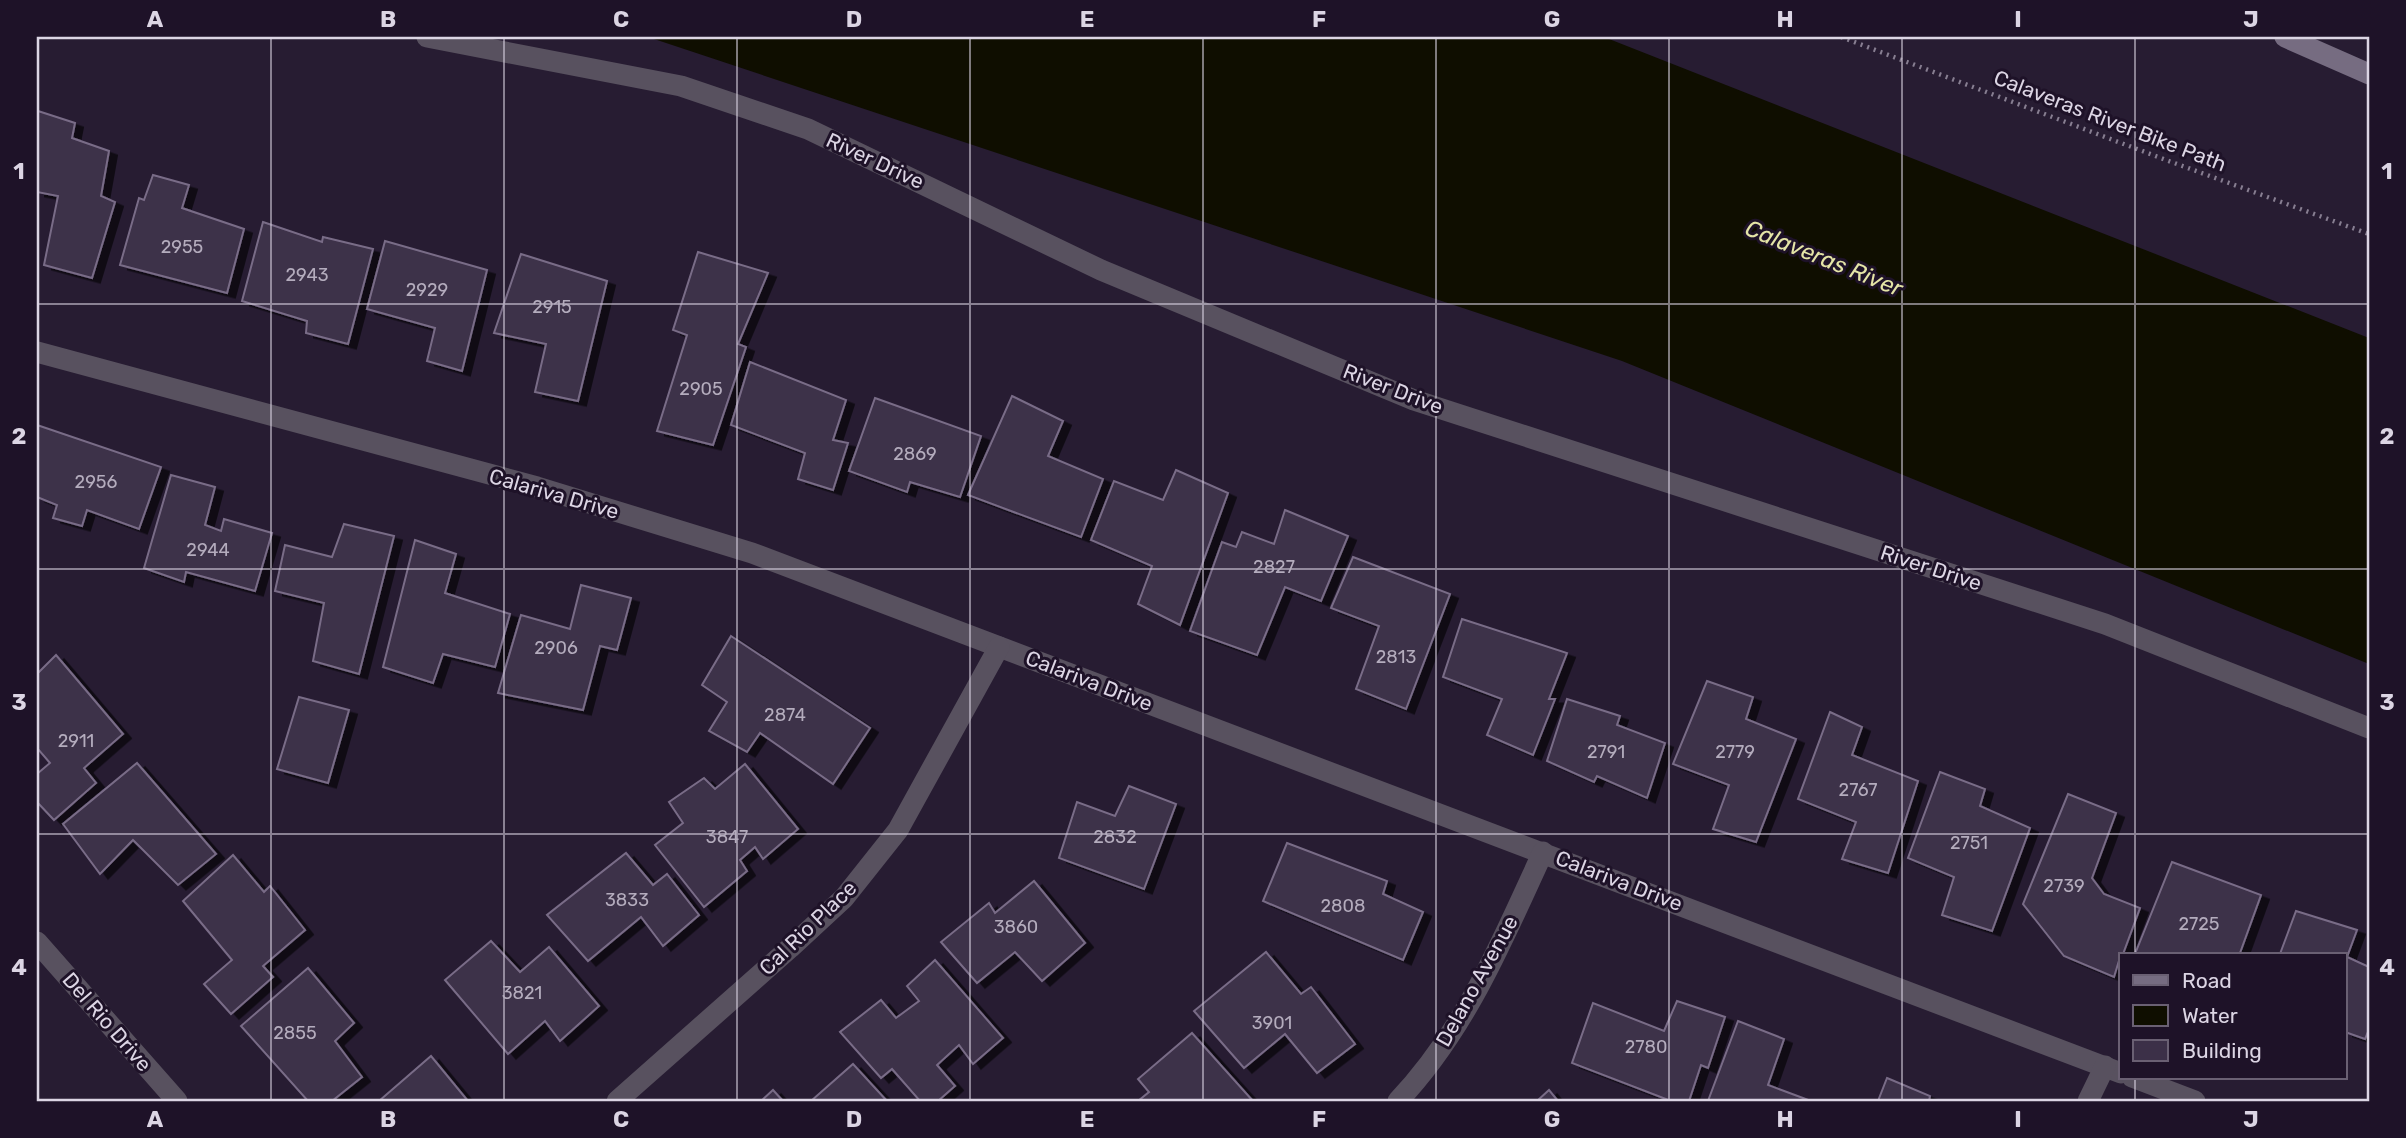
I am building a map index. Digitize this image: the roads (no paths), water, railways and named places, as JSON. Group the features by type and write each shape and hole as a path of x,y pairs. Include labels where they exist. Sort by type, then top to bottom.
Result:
{"street":[{"name":"River Drive","path":"427,37 681,86 808,129 1101,270 1414,400 2105,624 2369,728"},
{"path":"2285,37 2369,74"},
{"name":"Calariva Drive","path":"37,352 537,487 752,553 2113,1069"},
{"name":"Cal Rio Place","path":"617,1101 844,898 898,830 999,647"},
{"name":"Delano Avenue","path":"1398,1101 1424,1074 1454,1031 1486,975 1544,852"},
{"name":"Del Rio Drive","path":"37,942 177,1101"},
{"path":"2088,1101 2113,1069"},
{"path":"2135,1078 2195,1101"}],"water":[{"name":"Calaveras River","path":"648,37 1604,37 2369,338 2369,664 1622,361"}]}
